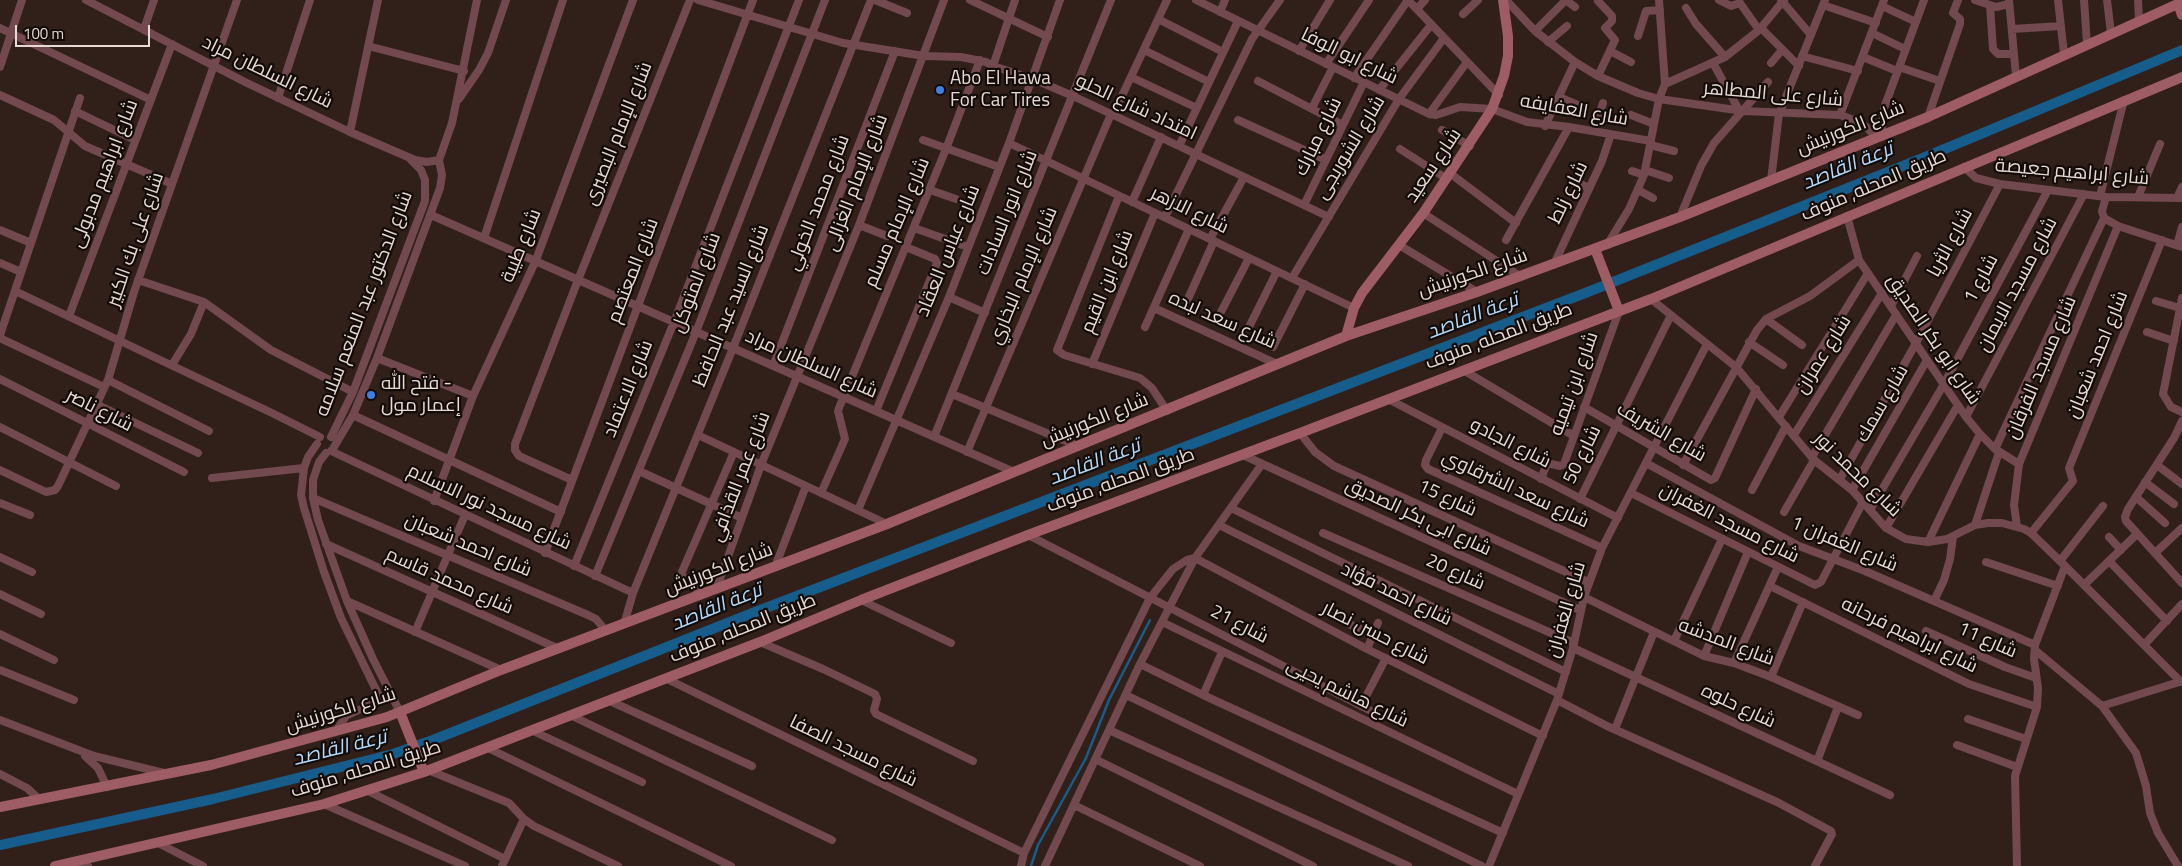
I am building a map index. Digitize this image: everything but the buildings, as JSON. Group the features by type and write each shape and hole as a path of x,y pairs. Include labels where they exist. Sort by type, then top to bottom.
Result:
{"main road":[{"name":"شارع سعيد","path":"1346,336 1354,308 1366,288 1423,214 1449,177 1456,159 1470,146 1492,109 1498,95 1508,56 1504,0"},
{"name":"شارع الكورنيش","path":"0,806 107,787 245,757 400,712 501,670 887,524 1167,411 1346,336 1476,292 1680,217 1928,117 2179,2"},
{"path":"2179,2 2182,14"},
{"name":"طريق المحله, منوف","path":"55,866 83,864 158,843 324,804 426,771 667,679 861,600 1028,535 1463,370 1618,307 1651,299 2182,77"},
{"path":"1596,249 1618,307"},
{"path":"400,712 426,771"}],"street":[{"path":"0,68 22,0"},
{"name":"شارع السلطان مراد","path":"86,0 278,98 409,158"},
{"path":"144,30 154,0"},
{"name":"شارع على بك الكبير","path":"0,470 46,492 55,490 58,486 106,383 138,280 236,0"},
{"path":"278,98 310,0"},
{"path":"350,132 378,0"},
{"name":"شارع الدكتور عبد المنعم سلامه","path":"400,712 373,659 347,601 326,544 313,498 314,480 316,469 353,415 377,358 431,215 441,181 439,160 446,142 464,71 478,0"},
{"path":"456,103 479,70 488,53 506,0"},
{"path":"484,238 563,0"},
{"name":"شارع طيبة","path":"434,501 473,396 536,260 632,0"},
{"name":"شارع الإمام البصيرى","path":"572,480 522,457 515,450 516,440 690,0"},
{"name":"امتداد شارع الحلو","path":"698,0 854,46 924,56 961,57 980,60 1073,96 1329,217"},
{"name":"شارع المعتصم","path":"545,552 753,0"},
{"name":"شارع الاعتماد","path":"574,566 674,322 799,0"},
{"name":"شارع المتوكل","path":"595,576 696,332 825,0"},
{"path":"873,0 907,13"},
{"name":"شارع السيد عبد الحافظ","path":"624,624 633,593 873,0"},
{"name":"شارع الإمام الغزالى","path":"797,377 859,225 944,0"},
{"path":"970,0 1048,37"},
{"path":"993,66 1015,0"},
{"name":"شارع عباس العقاد","path":"858,510 949,297 1033,79 1060,0"},
{"name":"شارع انور السادات","path":"934,437 1111,0"},
{"name":"شارع الإمام البخاري","path":"967,452 1083,179 1167,0"},
{"name":"شارع ابو الوفا","path":"1196,0 1429,114"},
{"path":"1220,12 1225,0"},
{"path":"1164,217 1252,39 1280,0"},
{"path":"1299,51 1330,0"},
{"path":"1312,108 1330,66 1369,0"},
{"path":"1354,78 1408,0 1498,95"},
{"path":"1416,9 1425,0"},
{"path":"1463,14 1478,0"},
{"name":"شارع على المطاهر","path":"1504,0 1535,31 1575,62 1598,76 1625,88 1659,100 1741,111 1840,115 1854,120 1879,137"},
{"path":"1535,31 1566,0 1575,7"},
{"path":"1607,244 1638,190 1645,173 1659,100 1665,84 1659,0"},
{"path":"1719,0 1731,6 1740,3 1760,29 1798,66"},
{"path":"1879,137 1884,108 1924,0"},
{"path":"1928,117 1960,24 1960,19 1953,13 1958,0"},
{"path":"1975,0 2003,7 2009,2"},
{"path":"2058,0 2064,54"},
{"path":"2084,0 2087,44"},
{"path":"2107,0 2111,33"},
{"path":"2138,0 2139,21"},
{"path":"1598,1 1613,18 1606,28 1615,38 1598,76"},
{"path":"1665,84 1725,57 1760,29 1783,1 1811,35"},
{"path":"2009,2 2016,76"},
{"path":"1771,180 1779,114 1824,3 1876,24"},
{"path":"1840,115 1883,3 1916,22"},
{"path":"1990,5 1993,49 1998,54 2014,54"},
{"path":"1686,8 1696,24 1725,57"},
{"path":"1638,36 1646,11 1660,10"},
{"path":"1158,19 1224,52"},
{"path":"1179,146 1238,21"},
{"path":"1379,90 1431,24"},
{"path":"1548,42 1566,26"},
{"path":"2012,29 2061,26"},
{"path":"0,28 151,100"},
{"path":"1872,33 1906,49"},
{"name":"شارع الشوربجى","path":"1292,278 1399,100 1444,38"},
{"name":"شارع ابراهيم مدبولى","path":"68,316 172,44"},
{"path":"368,46 464,71"},
{"path":"1144,50 1209,82"},
{"path":"1771,63 1782,50"},
{"name":"شارع محمد الخولي","path":"773,366 895,51"},
{"path":"1610,51 1631,62"},
{"path":"1802,56 1858,70"},
{"path":"1863,57 1940,81"},
{"name":"شارع الإمام مسلم","path":"821,493 845,439 838,411 930,190 980,60"},
{"path":"1467,62 1429,114 1436,115 1460,107 1492,109"},
{"path":"1545,126 1575,62"},
{"path":"1713,63 1741,111"},
{"path":"1131,77 1197,108"},
{"path":"1258,81 1343,125"},
{"name":"شارع مبارك","path":"1304,205 1364,82"},
{"path":"1680,217 1695,178 1714,143 1768,82"},
{"path":"0,95 46,115 85,146 172,184"},
{"path":"1558,96 1580,106"},
{"path":"80,98 15,291 3,313 0,336 209,431"},
{"path":"1975,525 1997,450 2104,218 2102,211 2103,196 2124,100"},
{"path":"1594,131 1603,103"},
{"name":"شارع العفايفه","path":"1492,109 1527,122 1611,134 1651,143 1674,152"},
{"path":"75,111 136,140"},
{"path":"1631,115 1654,124"},
{"path":"1238,120 1326,160"},
{"path":"1506,240 1569,127"},
{"path":"1442,130 1470,146"},
{"name":"شارع زلط","path":"1554,264 1602,161 1611,134"},
{"path":"1132,202 1161,138"},
{"path":"923,140 1000,167"},
{"name":"شارع الازهر","path":"1009,143 1354,308"},
{"path":"2138,197 2160,144"},
{"path":"1400,149 1449,177 1516,223"},
{"path":"409,158 421,162 439,160"},
{"name":"شارع الدكتور عبد المنعم سلامه","path":"331,437 353,392 425,201 426,185 421,170 409,158"},
{"name":"شارع ابراهيم جعيصة","path":"1964,167 1976,178 2000,184 2103,196 2180,198"},
{"path":"1632,171 1669,178"},
{"path":"1187,301 1212,240 1244,177"},
{"path":"426,185 441,181"},
{"path":"1578,183 1589,188"},
{"name":"شارع الثريا","path":"1840,478 1916,343 2000,184"},
{"path":"2180,198 2182,186"},
{"path":"930,190 956,199"},
{"path":"1638,190 1653,198"},
{"name":"شارع 1","path":"1870,510 1944,384 2048,190"},
{"name":"شارع مسجد الايمان","path":"1966,417 2084,194"},
{"path":"1119,196 1057,350 1061,354 1140,378 1152,388 1167,411"},
{"name":"شارع ابن القيم","path":"1092,364 1155,213"},
{"path":"1423,214 1520,276"},
{"name":"شارع السلطان مراد","path":"431,215 1014,472"},
{"name":"شارع ابو بكر الصديق","path":"1847,216 1859,260 1966,417 1997,450 2019,464"},
{"path":"2104,218 2118,226 2180,246 2182,227"},
{"path":"859,225 887,236"},
{"name":"شارع مسجد الفرقان","path":"2017,526 2015,498 2019,464 2118,226"},
{"path":"914,228 968,247"},
{"path":"1145,326 1189,229"},
{"path":"0,230 31,243"},
{"name":"شارع احمد شعبان","path":"2031,533 2073,481 2069,468 2162,240"},
{"path":"1399,245 1476,292"},
{"path":"876,411 937,263 936,259 906,247"},
{"path":"1891,306 1917,256"},
{"path":"1221,312 1249,258"},
{"path":"1683,465 1749,342 1766,319 1810,296 1859,260"},
{"path":"0,263 21,272"},
{"path":"1249,327 1277,272"},
{"path":"1779,417 1868,273"},
{"path":"138,280 204,302 271,350 353,392"},
{"path":"1273,347 1305,284"},
{"path":"15,291 172,366 319,441"},
{"name":"شارع عمران","path":"1794,435 1882,293"},
{"path":"949,297 985,313"},
{"path":"2182,298 2164,394 2171,407 2182,412"},
{"name":"شارع محمد نور","path":"1651,299 1736,367 1813,458 1840,478 1886,528 1906,539 1928,542 1953,537 1975,525 1988,523 2017,526 2031,533 2181,682"},
{"path":"2156,301 2180,308"},
{"path":"172,366 191,334 204,302"},
{"name":"شارع ابن تيميه","path":"1541,479 1547,463 1563,465 1618,307"},
{"name":"شارع سعد لبده","path":"1154,308 1278,364"},
{"path":"1784,512 1896,314"},
{"name":"شارع 50","path":"1580,499 1671,316"},
{"path":"1766,319 1802,345"},
{"path":"2147,332 2174,341"},
{"path":"1749,342 1783,365"},
{"name":"شارع الغفران","path":"1489,866 1558,697 1573,646 1588,582 1602,548 1708,344"},
{"path":"377,358 473,396"},
{"name":"شارع سمك","path":"1852,490 1927,360"},
{"path":"1463,370 1574,436"},
{"name":"شارع عمر القذافي","path":"716,590 761,465 797,377"},
{"name":"شارع ناصر","path":"0,380 184,472"},
{"name":"شارع الشريف","path":"1584,408 1707,479 1715,478 1756,389"},
{"path":"952,394 1078,446"},
{"name":"شارع الجادو","path":"1388,399 1618,518"},
{"path":"96,404 198,453"},
{"path":"1886,528 1958,405"},
{"path":"353,415 560,512"},
{"path":"2182,421 2174,438 2126,513 2126,521 2182,583"},
{"path":"1752,490 1786,426"},
{"path":"0,427 116,486"},
{"name":"شارع سعد الشرقاوي","path":"1442,428 1426,460 1425,465 1428,469 1602,548"},
{"name":"شارع 15","path":"1300,433 1315,452 1334,466 1588,582"},
{"path":"1928,542 1980,434"},
{"path":"319,441 320,450 330,450 334,441 326,435 319,441 308,457 304,468 302,495 304,508 341,618 379,696 376,702 346,716 336,731"},
{"path":"698,435 887,524"},
{"path":"2174,438 2182,444"},
{"name":"شارع مسجد نور الاسلام","path":"330,450 434,501 633,593"},
{"path":"702,595 681,574 734,452"},
{"name":"شارع ابى بكر الصديق","path":"1243,455 1580,610"},
{"name":"شارع الغفران 1","path":"1646,463 1784,538 1934,601 2035,647 2102,706 2136,753 2146,786 2150,812 2158,833 2178,866"},
{"path":"1045,866 1097,760 1140,664 1195,558 1262,464"},
{"path":"2157,465 2182,484"},
{"path":"212,478 304,468"},
{"path":"639,471 742,518"},
{"path":"2146,482 2174,504"},
{"path":"775,567 806,486"},
{"name":"شارع مسجد الغفران","path":"1631,493 1812,584 1819,584 1833,559"},
{"path":"2136,497 2165,523"},
{"name":"شارع احمد شعبان","path":"313,498 588,615 596,619 606,631"},
{"path":"1833,559 1863,502"},
{"path":"0,503 30,515"},
{"path":"2017,866 2014,788 2017,767 2037,707 2035,647 2058,586 2062,563 2103,506"},
{"path":"1231,508 1566,672"},
{"path":"415,632 465,515"},
{"name":"شارع احمد فؤاد","path":"1219,525 1558,697 1615,729 1777,802 1831,831 1832,834 1815,866"},
{"path":"2155,553 2182,528"},
{"name":"شارع 20","path":"1323,533 1573,646"},
{"path":"2084,585 2137,534"},
{"name":"شارع 21","path":"1028,535 1373,712"},
{"path":"1934,601 1946,573 1953,537"},
{"path":"2109,538 2121,550"},
{"path":"1674,641 1722,539"},
{"name":"شارع محمد قاسم","path":"326,544 559,649"},
{"path":"1704,656 1748,552"},
{"path":"0,557 32,572"},
{"path":"1021,866 1024,853 1150,598 1173,569 1187,560 1195,558"},
{"name":"شارع حسن نصار","path":"1195,558 1367,649 1543,736"},
{"path":"2109,561 2166,621"},
{"path":"1986,562 2058,586"},
{"path":"1734,663 1778,567"},
{"name":"شارع ابراهيم فرحانه","path":"1770,586 1969,684 2037,707"},
{"path":"0,594 41,614"},
{"name":"شارع المدشه","path":"1584,597 1704,656 1734,663 1771,677 1858,715"},
{"path":"861,600 951,643"},
{"path":"347,601 501,670"},
{"path":"1771,677 1803,602"},
{"path":"2144,645 2182,604"},
{"name":"شارع هاشم يحيى","path":"1162,622 1518,794"},
{"path":"1367,649 1378,623"},
{"path":"1349,624 1373,635"},
{"name":"شارع 11","path":"1926,631 2005,668 2036,678"},
{"path":"1615,729 1654,632"},
{"path":"0,634 54,660"},
{"path":"760,642 823,668 875,694 877,698 874,710 876,714 974,761"},
{"name":"شارع حلوه","path":"1573,646 1890,795"},
{"path":"1203,695 1222,652"},
{"path":"1361,706 1386,658"},
{"path":"1140,664 1203,695 1503,833"},
{"path":"0,670 74,700"},
{"name":"شارع مسجد الصفا","path":"667,679 1024,853"},
{"path":"2102,706 2181,682"},
{"path":"1126,695 1482,866"},
{"path":"610,701 752,766"},
{"path":"1818,761 1838,707"},
{"path":"572,716 832,840"},
{"path":"1968,719 2026,739"},
{"path":"0,720 75,750 112,762 170,774"},
{"path":"1109,730 1408,866"},
{"path":"532,731 642,782"},
{"path":"1957,745 2017,767"},
{"path":"488,748 731,866"},
{"path":"75,750 88,757 98,768 107,787"},
{"path":"1097,760 1313,866"},
{"path":"426,771 505,801 517,809 534,826 618,866"},
{"path":"0,774 27,788 39,800"},
{"path":"368,791 504,863 524,818"},
{"path":"324,804 464,866"},
{"path":"1074,805 1200,866"},
{"path":"158,843 203,866"}],"waterway":[{"name":"ترعة القاصد","path":"0,845 213,799 393,754 433,740 750,614 1593,290 1923,158 2182,50"},
{"path":"1031,866 1038,845 1086,758 1109,700 1150,620"}],"place":[{"name":"Abo El Hawa For Car Tires","path":"940,90"},
{"name":"فتح الله - إعمار مول","path":"371,395"}]}
